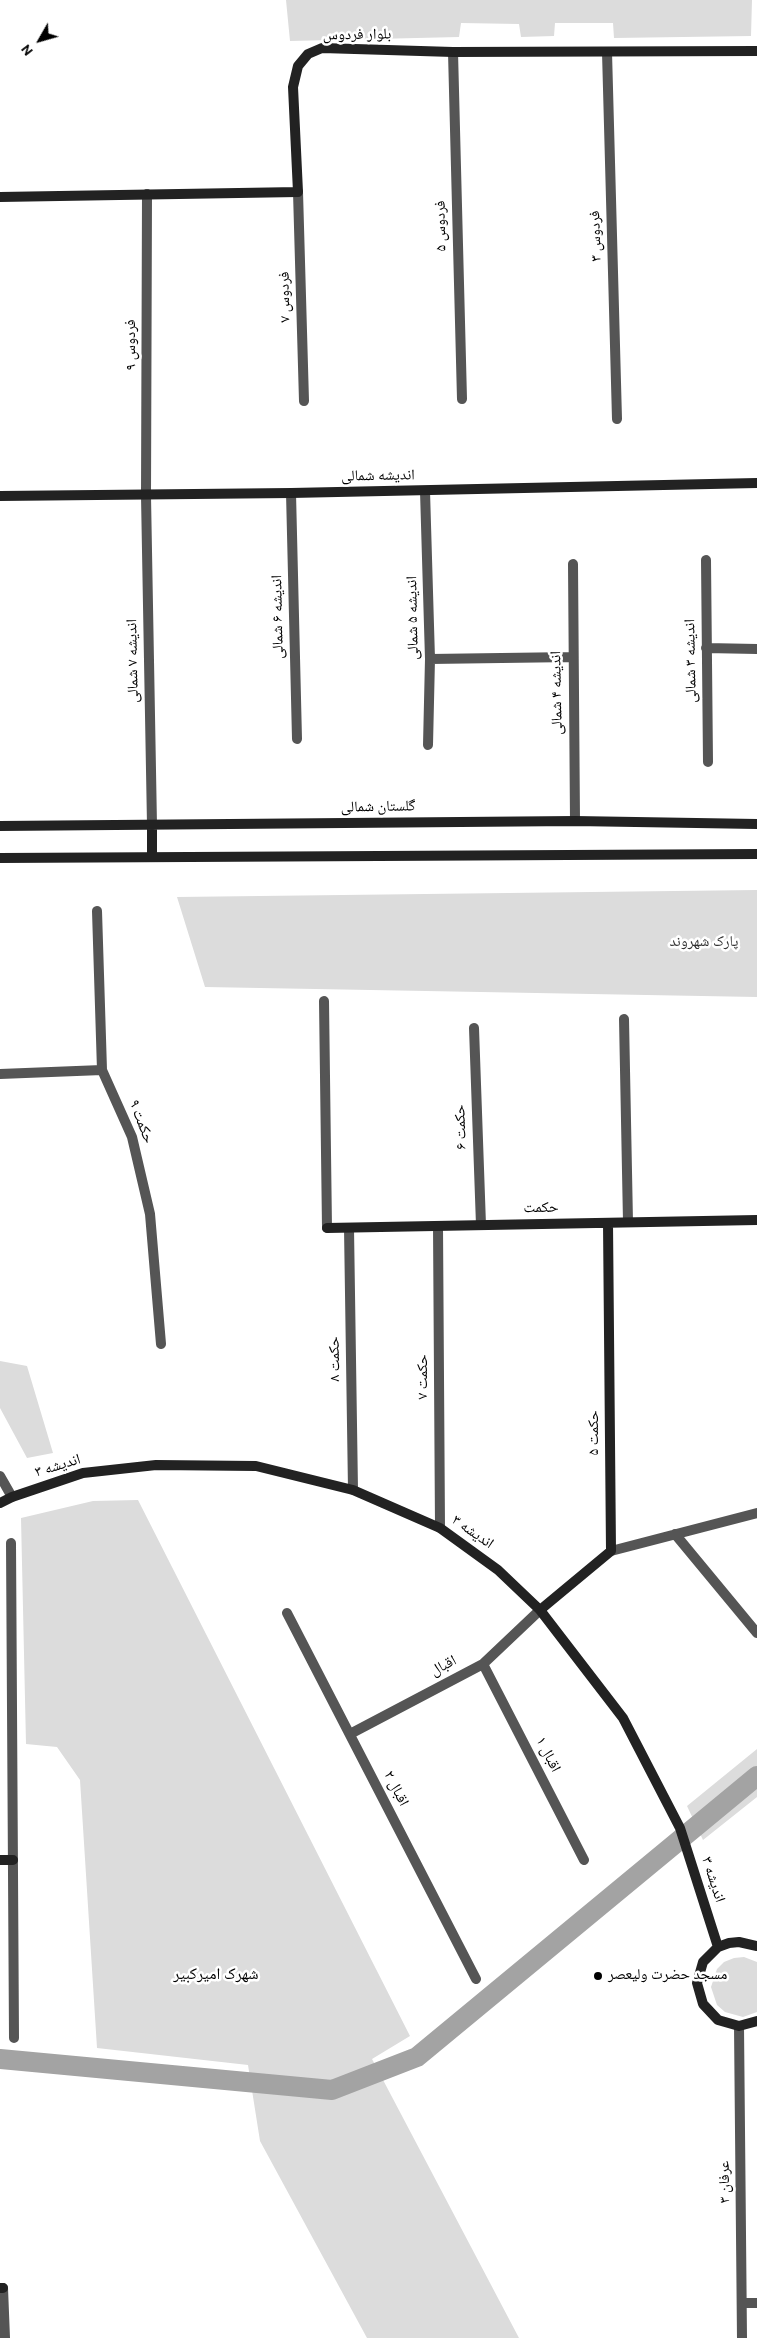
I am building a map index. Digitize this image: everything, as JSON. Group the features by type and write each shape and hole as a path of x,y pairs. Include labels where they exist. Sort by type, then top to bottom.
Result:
{"street":[{"name":"بلوار فردوس","path":"298,192 293,88 298,66 308,54 322,48 453,52 757,51"},
{"name":"فردوس ۵","path":"453,52 462,399"},
{"name":"فردوس ۳","path":"607,52 617,419"},
{"path":"0,197 298,192"},
{"name":"فردوس ۷","path":"298,192 304,401"},
{"name":"فردوس ۹","path":"146,496 147,194"},
{"name":"اندیشه شمالی","path":"0,496 146,496 757,484"},
{"name":"اندیشه ۵ شمالی","path":"426,491 430,659 428,745"},
{"name":"اندیشه ۶ شمالی","path":"291,493 297,739"},
{"name":"اندیشه ۷ شمالی","path":"146,496 152,825"},
{"name":"اندیشه ۳ شمالی","path":"706,560 708,762"},
{"name":"اندیشه ۴ شمالی","path":"573,564 572,657 575,821"},
{"path":"706,648 757,649"},
{"path":"430,659 572,657"},
{"name":"گلستان شمالی","path":"0,826 575,821 757,824"},
{"path":"152,825 152,857"},
{"path":"0,858 757,854"},
{"name":"حکمت ۹","path":"97,911 102,1070 132,1137 150,1214 161,1344"},
{"name":"حکمت","path":"324,1001 327,1228 757,1220"},
{"path":"624,1019 628,1222"},
{"name":"حکمت ۶","path":"474,1028 481,1225"},
{"path":"0,1074 102,1070"},
{"name":"حکمت ۵","path":"608,1223 611,1551"},
{"name":"حکمت ۷","path":"438,1226 440,1528"},
{"name":"حکمت ۸","path":"349,1228 353,1490"},
{"name":"اندیشه ۳","path":"0,1503 12,1497 83,1474 156,1465 256,1466 353,1490 440,1528 498,1570 540,1610 624,1718 680,1828 718,1947"},
{"path":"0,1476 12,1497"},
{"path":"540,1610 611,1551 757,1513"},
{"path":"675,1534 757,1633"},
{"path":"11,1543 14,2038"},
{"name":"اقبال","path":"350,1734 483,1664 540,1610"},
{"name":"اقبال ۲","path":"287,1613 476,1979"},
{"name":"اقبال ۱","path":"483,1664 584,1860"},
{"path":"0,1860 13,1860"},
{"path":"757,1946 739,1942 718,1947 703,1962 699,1972 699,1994 703,2004 714,2016 728,2024 739,2026 757,2021"},
{"name":"عرفان ۳","path":"739,2026 742,2338"},
{"path":"2,2288 4,2338"},
{"path":"742,2303 757,2303"}],"green space":[{"path":"286,0 752,0 751,36 614,38 613,23 555,23 554,36 521,37 519,24 461,23 459,37 290,41"},
{"name":"پارک شهروند","path":"757,890 757,997 205,987 177,897"},
{"path":"0,1361 27,1366 53,1453 27,1458 0,1408"},
{"path":"138,1500 410,2036 372,2059 519,2338 367,2338 260,2141 248,2065 97,2048 80,1780 57,1747 26,1744 21,1518 93,1501"},
{"path":"757,1749 757,1797 703,1840 687,1806"},
{"path":"744,1957 757,1962 757,2012 743,2017 725,2012 717,2005 711,1987 717,1969 724,1962"}],"waterway":[{"path":"0,2059 332,2090 417,2057 757,1776"}],"place":[{"name":"مسجد حضرت ولیعصر","path":"598,1976"}],"district":[{"name":"شهرک امیرکبیر","path":"216,1976"}]}
